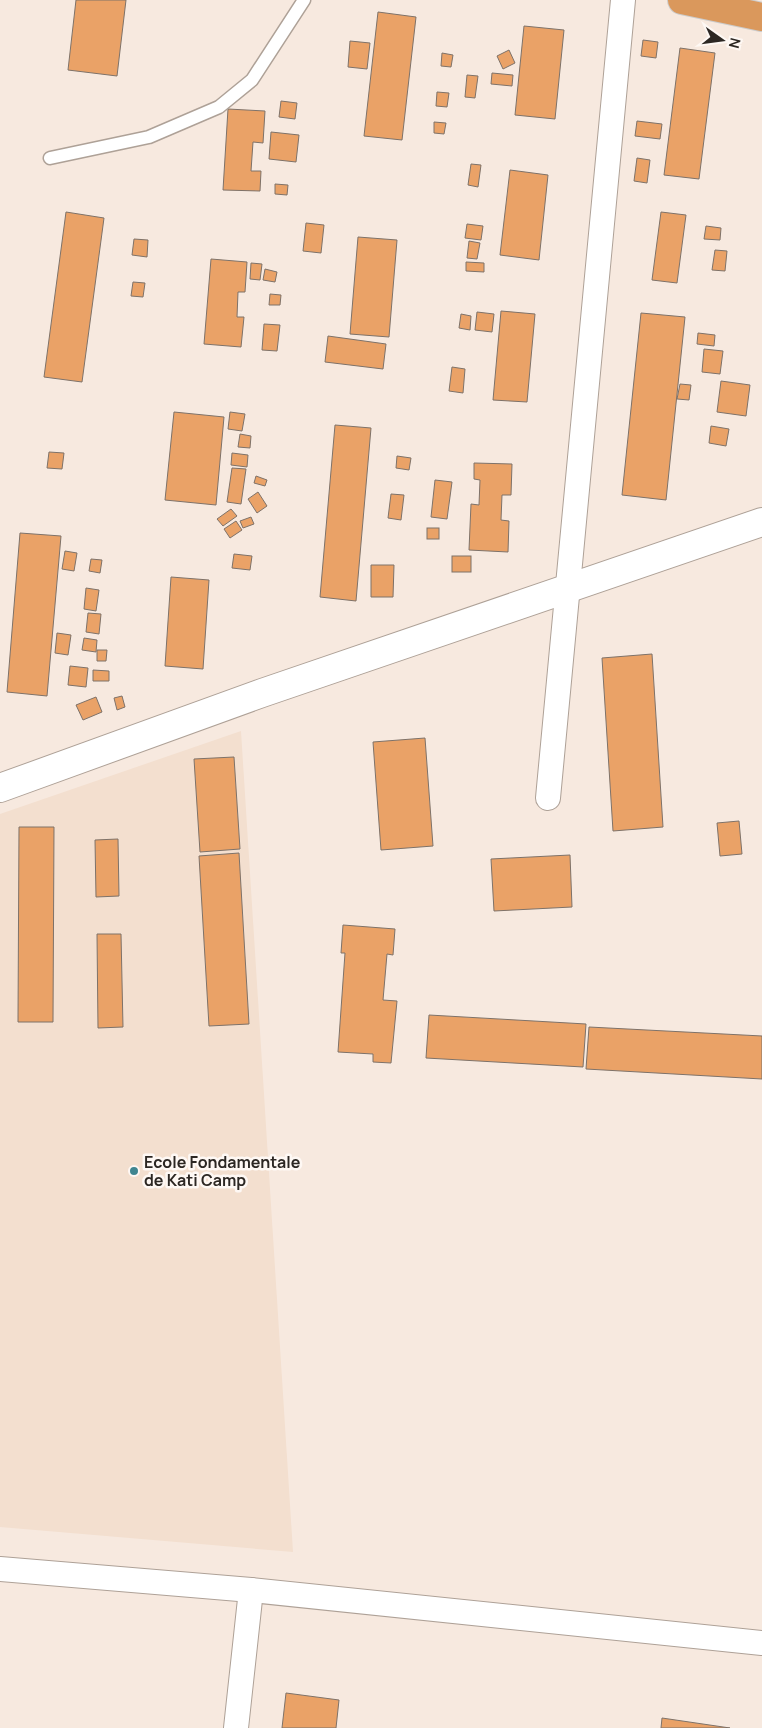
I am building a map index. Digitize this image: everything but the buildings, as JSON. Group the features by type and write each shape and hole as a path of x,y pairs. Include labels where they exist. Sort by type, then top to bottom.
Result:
{"highway":[{"path":"682,0 716,3 762,17"}],"street":[{"path":"548,798 623,0"},
{"path":"0,788 262,693 762,522"},
{"path":"0,1569 250,1590 762,1644"},
{"path":"236,1728 250,1590"}],"lane":[{"path":"50,158 149,137 220,107 252,80 304,0"}],"shaded area":[{"name":"Ecole Fondamentale de Kati Camp","path":"241,731 293,1552 0,1527 0,814"}],"place":[{"name":"Ecole Fondamentale de Kati Camp","path":"134,1171"}]}
